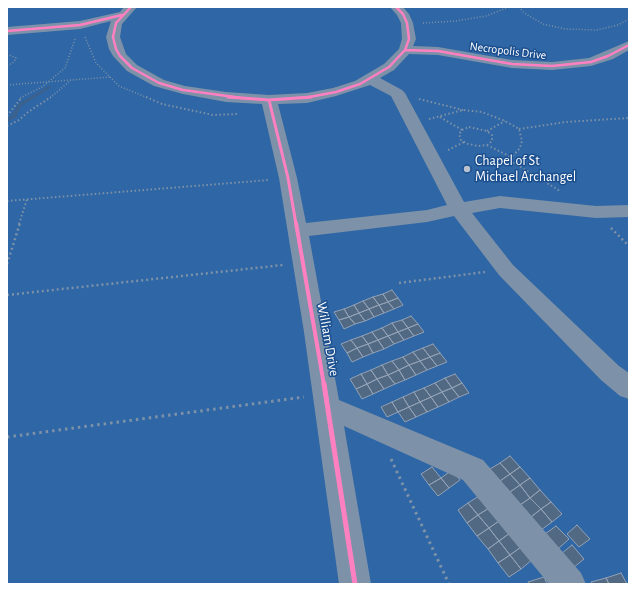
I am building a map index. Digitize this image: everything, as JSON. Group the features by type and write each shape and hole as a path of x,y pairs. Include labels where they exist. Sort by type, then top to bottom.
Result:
{"street":[{"path":"127,11 116,22 113,32 116,50 123,59 139,72 171,87 270,107 347,88 370,78 389,67 406,50 409,39 407,23 403,14 396,7"},
{"path":"80,24 127,11"},
{"path":"7,30 80,24 99,26 113,32"},
{"name":"Necropolis Drive","path":"406,50 438,51 512,64 552,66 591,62 608,56 629,45"},
{"path":"370,78 397,94 414,123 434,164 459,209 506,270 610,373 629,388"},
{"name":"William Drive","path":"270,107 288,178 298,231 327,400 356,584"},
{"path":"298,231 427,216 500,202 596,212 629,211"},
{"path":"327,400 376,428 473,470 570,584"}],"path":[{"path":"407,23 456,21 486,16 509,7"},
{"path":"519,7 543,24 565,29 597,30 618,25 629,19"},
{"path":"80,24 96,63 119,86 162,104 213,115 270,107"},
{"path":"7,116 20,98 42,87 65,68 80,24"},
{"path":"7,54 16,58 14,62 7,66"},
{"path":"7,85 110,77"},
{"path":"7,126 19,120 28,112 44,103 72,80"},
{"path":"397,94 463,110 482,112 505,121 519,129 566,122 629,118"},
{"path":"414,123 463,110"},
{"path":"440,117 462,130 474,127 487,131 492,135 492,140 487,144 478,146 465,142 461,140 459,134 462,130"},
{"path":"487,131 505,121"},
{"path":"519,129 522,141 520,148 509,160 563,193"},
{"path":"448,150 465,142"},
{"path":"487,144 511,157"},
{"path":"7,201 288,178"},
{"path":"7,264 27,199"},
{"path":"7,295 303,263"},
{"path":"399,283 506,270"},
{"path":"7,437 327,400"},
{"path":"376,428 449,584"}],"shaded area":[{"path":"7,7 629,7 629,584 7,584"}],"building":[{"path":"392,290 398,298 388,302 383,294"},
{"path":"383,294 388,302 379,305 373,297"},
{"path":"373,297 379,305 369,309 363,301"},
{"path":"398,298 403,305 394,309 388,302"},
{"path":"363,301 369,309 359,313 354,305"},
{"path":"388,302 394,309 384,313 379,305"},
{"path":"354,305 359,313 349,317 344,309"},
{"path":"379,305 384,313 374,317 369,309"},
{"path":"344,309 349,317 339,320 334,312"},
{"path":"369,309 374,317 365,321 359,313"},
{"path":"359,313 365,321 355,324 349,317"},
{"path":"411,316 418,324 408,328 402,320"},
{"path":"349,317 355,324 344,329 339,320"},
{"path":"402,320 408,328 398,332 392,323"},
{"path":"392,323 398,332 388,336 382,328"},
{"path":"418,324 424,332 414,336 408,328"},
{"path":"382,328 388,336 378,340 372,332"},
{"path":"408,328 414,336 404,340 398,332"},
{"path":"372,332 378,340 368,344 362,336"},
{"path":"398,332 404,340 394,344 388,336"},
{"path":"362,336 368,344 357,348 351,340"},
{"path":"388,336 394,344 384,349 378,340"},
{"path":"351,340 357,348 347,353 341,344"},
{"path":"378,340 384,349 373,353 368,344"},
{"path":"368,344 373,353 363,357 357,348"},
{"path":"433,344 440,353 430,357 423,348"},
{"path":"357,348 363,357 352,362 347,353"},
{"path":"423,348 430,357 420,361 413,352"},
{"path":"413,352 420,361 409,365 403,357"},
{"path":"440,353 447,362 437,366 430,357"},
{"path":"403,357 409,365 399,370 392,361"},
{"path":"430,357 437,366 427,370 420,361"},
{"path":"392,361 399,370 388,375 382,365"},
{"path":"420,361 427,370 416,375 409,365"},
{"path":"382,365 388,375 377,379 371,370"},
{"path":"409,365 416,375 405,380 399,370"},
{"path":"371,370 377,379 367,384 361,374"},
{"path":"399,370 405,380 395,384 388,375"},
{"path":"361,374 367,384 356,389 350,379"},
{"path":"455,374 462,383 452,388 445,378"},
{"path":"388,375 395,384 384,389 377,379"},
{"path":"445,378 452,388 442,392 435,383"},
{"path":"377,379 384,389 373,394 367,384"},
{"path":"435,383 442,392 431,397 424,388"},
{"path":"462,383 469,393 459,397 452,388"},
{"path":"367,384 373,394 362,399 356,389"},
{"path":"424,388 431,397 420,402 414,392"},
{"path":"452,388 459,397 449,402 442,392"},
{"path":"414,392 420,402 409,407 403,397"},
{"path":"442,392 449,402 438,407 431,397"},
{"path":"403,397 409,407 398,412 392,402"},
{"path":"431,397 438,407 427,412 420,402"},
{"path":"392,402 398,412 387,417 381,407"},
{"path":"420,402 427,412 416,417 409,407"},
{"path":"409,407 416,417 405,422 398,412"},
{"path":"510,456 520,467 510,474 500,463"},
{"path":"500,463 510,474 500,481 490,469"},
{"path":"432,467 441,478 429,485 421,474"},
{"path":"520,467 530,478 520,485 510,474"},
{"path":"452,470 460,480 449,488 441,478"},
{"path":"510,474 520,485 510,492 500,481"},
{"path":"441,478 449,488 438,496 429,485"},
{"path":"530,478 540,490 530,498 520,485"},
{"path":"520,485 530,498 520,505 510,492"},
{"path":"540,490 551,502 541,509 530,498"},
{"path":"479,496 489,508 478,515 468,503"},
{"path":"530,498 541,509 531,517 520,505"},
{"path":"551,502 562,514 552,522 541,509"},
{"path":"468,503 478,515 467,523 458,510"},
{"path":"489,508 499,521 489,528 478,515"},
{"path":"541,509 552,522 541,530 531,517"},
{"path":"478,515 489,528 477,536 467,523"},
{"path":"499,521 510,533 499,541 489,528"},
{"path":"577,525 590,539 579,547 567,534"},
{"path":"556,526 569,539 558,549 545,534"},
{"path":"489,528 499,541 488,549 477,536"},
{"path":"510,533 521,547 510,555 499,541"},
{"path":"499,541 510,555 498,563 488,549"},
{"path":"572,545 584,559 573,568 561,554"},
{"path":"521,547 532,560 521,569 510,555"},
{"path":"510,555 521,569 509,577 498,563"},
{"path":"621,573 627,584 609,584 606,578"},
{"path":"544,577 547,584 529,584 528,582"},
{"path":"606,578 609,584 592,584 591,582"}],"waterway":[{"path":"7,121 14,116 19,105 50,87"}],"cycle path":[{"path":"131,7 116,23 113,37 116,49 120,56 132,68 159,83 183,90 226,97 269,100 307,98 336,92 360,84 389,67 405,50 409,39 407,23 403,14 396,7"},
{"path":"7,31 80,25 122,15"},
{"path":"405,50 438,51 512,64 552,66 591,62 608,56 629,45"},
{"path":"269,100 288,178 316,332 355,584"}],"place":[{"name":"Chapel of St Michael Archangel","path":"467,169"}]}
